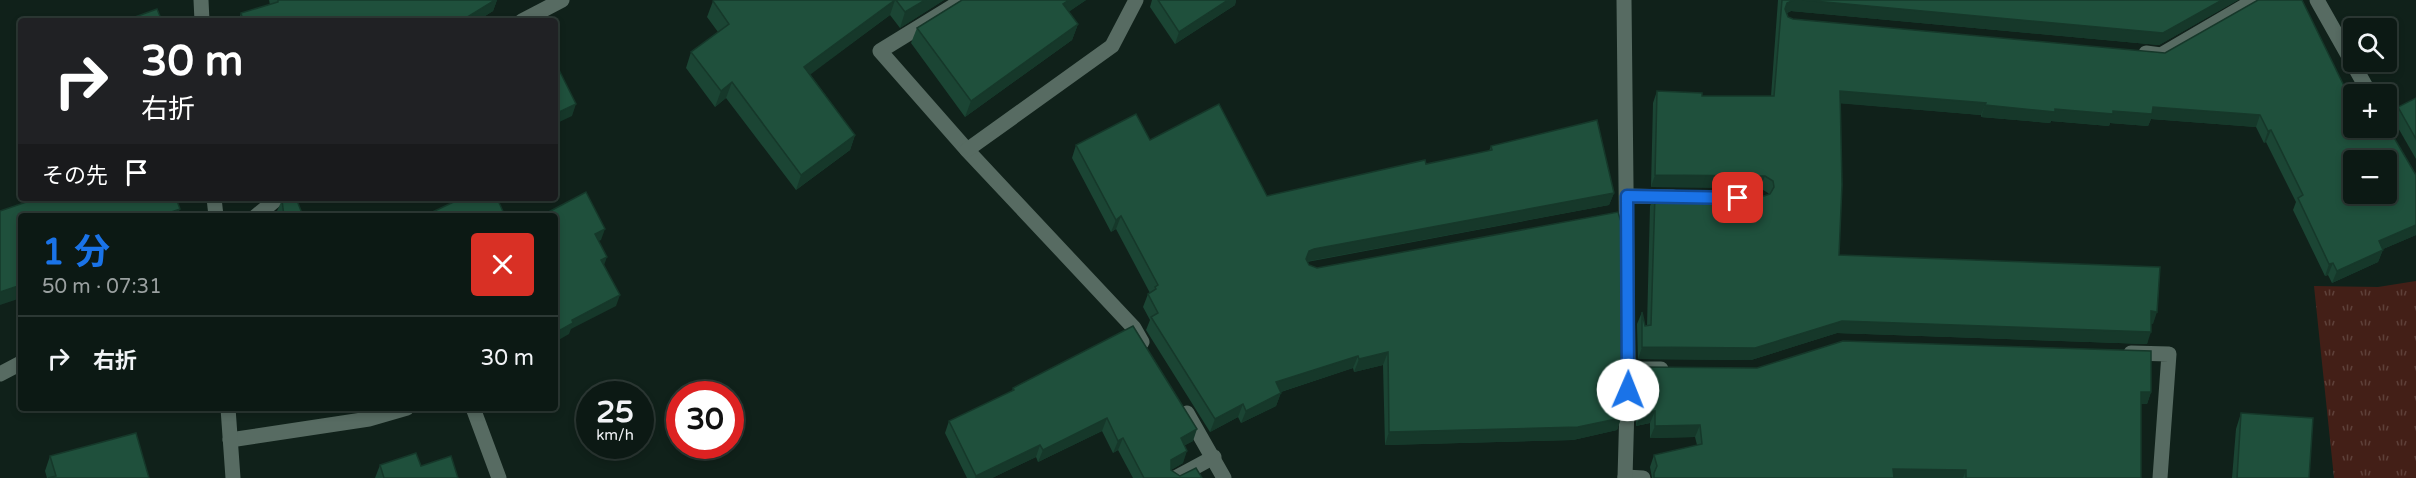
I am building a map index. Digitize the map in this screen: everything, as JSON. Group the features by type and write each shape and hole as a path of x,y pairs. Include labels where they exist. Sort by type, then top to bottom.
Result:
{"street":[{"path":"201,0 202,18"},
{"path":"528,18 562,0"},
{"path":"963,0 880,51 967,150 1134,328 1152,358"},
{"path":"967,150 1112,46 1136,0"},
{"path":"1624,0 1627,196 1622,213 1629,369 1625,478 1643,478"},
{"path":"2125,51 2161,55 2254,0"},
{"path":"2317,0 2364,84"},
{"path":"1627,196 1693,197"},
{"path":"260,213 274,201"},
{"path":"2122,352 2169,354 2160,478"},
{"path":"0,374 18,365"},
{"path":"1629,369 1673,369"},
{"path":"1177,398 1214,457 1224,478"},
{"path":"228,411 233,478"},
{"path":"230,440 369,418 396,411"},
{"path":"473,411 499,478"},
{"path":"1175,478 1214,457"}],"green space":[{"path":"2416,281 2416,478 2334,478 2314,286 2378,287"}],"building":[{"path":"278,0 495,0 466,18 242,18 241,13 278,2"},
{"path":"714,0 895,0 804,67 855,135 801,175 732,82 721,91 691,52 729,24"},
{"path":"896,0 925,0 905,12"},
{"path":"962,0 1069,0 1063,4 1078,24 971,101 917,28"},
{"path":"1158,0 1228,0 1179,32"},
{"path":"1782,0 1794,0 1787,3 1785,9 1788,17 1793,19 2165,53 2258,0 2302,0 2343,84 2343,138 2394,138 2416,175 2416,225 2379,241 2383,250 2337,271 2333,263 2329,264 2298,198 2303,195 2271,130 2268,131 2260,115 2153,107 2152,114 2113,111 2113,114 2055,109 2055,112 1985,105 1986,103 1840,91 1842,185 1839,255 2160,267 2157,312 2151,311 2151,332 1842,321 1755,348 1642,347 1642,312 1645,326 1651,325 1655,194 1764,196 1770,194 1774,187 1773,181 1765,176 1655,175 1657,91 1702,93 1702,96 1774,96"},
{"path":"1803,0 2222,0 2163,33"},
{"path":"157,9 161,18 132,18"},
{"path":"558,68 576,104 558,113"},
{"path":"2416,98 2416,139 2398,107"},
{"path":"1219,104 1267,196 1425,160 1426,164 1492,150 1491,146 1597,120 1614,193 1314,249 1309,251 1306,259 1309,265 1317,268 1618,212 1622,225 1621,418 1578,427 1389,432 1388,352 1359,359 1358,356 1276,382 1281,393 1246,411 1243,404 1215,419 1151,317 1158,313 1148,294 1158,285 1121,216 1116,220 1076,145 1136,114 1150,140"},
{"path":"586,192 605,229 595,234 607,257 601,260 620,295 572,320 573,323 558,331 558,213 547,213"},
{"path":"29,201 177,201 180,209 169,213 18,213 18,286 0,292 0,211"},
{"path":"282,201 297,201 302,213 284,213"},
{"path":"456,201 498,201 504,213 430,213"},
{"path":"1133,326 1197,429 1181,438 1187,451 1171,460 1171,470 1180,476 1196,468 1202,478 1144,478 1123,438 1118,441 1107,418 1043,450 1040,445 976,476 949,421 1014,390 1013,388"},
{"path":"1843,341 2151,351 2151,392 2141,392 2141,478 1966,478 1966,470 1893,469 1894,478 1654,478 1657,466 1654,455 1702,444 1700,425 1655,426 1655,411 1641,414 1642,367 1757,368"},
{"path":"2241,413 2313,418 2309,478 2237,478"},
{"path":"136,433 149,478 48,478 56,476 50,456"},
{"path":"416,453 421,466 451,456 458,478 384,478 380,465"}],"route":[{"path":"1628,390 1627,196 1738,198"}]}
